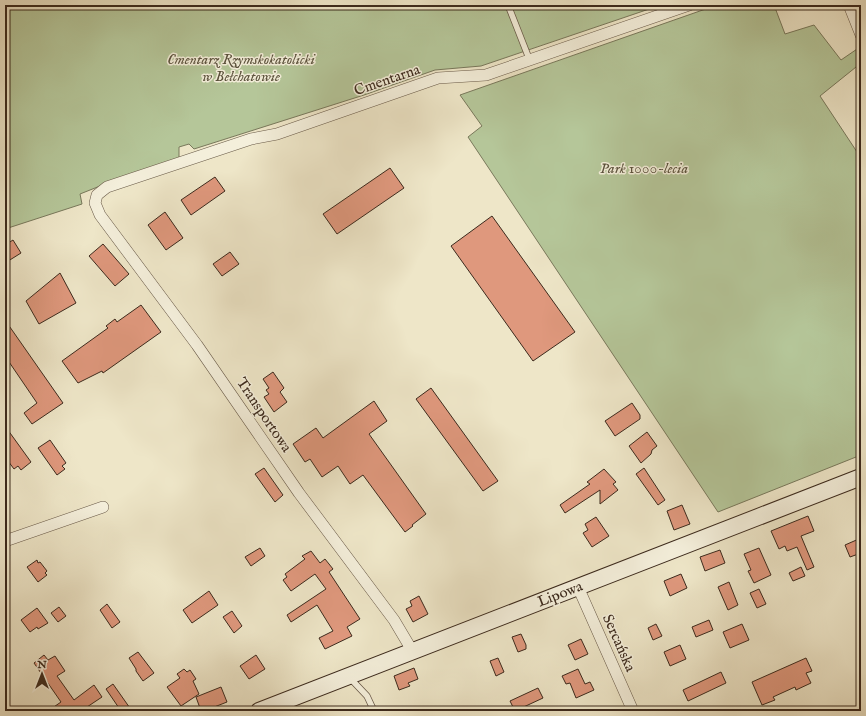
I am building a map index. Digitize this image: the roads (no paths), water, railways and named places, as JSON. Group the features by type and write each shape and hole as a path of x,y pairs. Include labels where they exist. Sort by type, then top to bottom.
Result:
{"main road":[{"name":"Lipowa","path":"259,711 861,477"}],"street":[{"name":"Cmentarna","path":"97,195 108,187 251,139 277,134 438,78 486,75 689,5"},
{"path":"849,5 861,35"},
{"name":"Transportowa","path":"97,195 95,203 100,215 198,345 299,493 394,620 413,652"},
{"path":"5,541 103,507"},
{"name":"Sercańska","path":"578,587 633,711"}],"lane":[{"path":"508,5 530,61"},
{"path":"348,676 367,696 374,711"}],"park label":[{"name":"Cmentarz Rzymskokatolicki w Bełchatowie","path":"241,68"},
{"name":"Park 1000-lecia","path":"644,168"}]}
